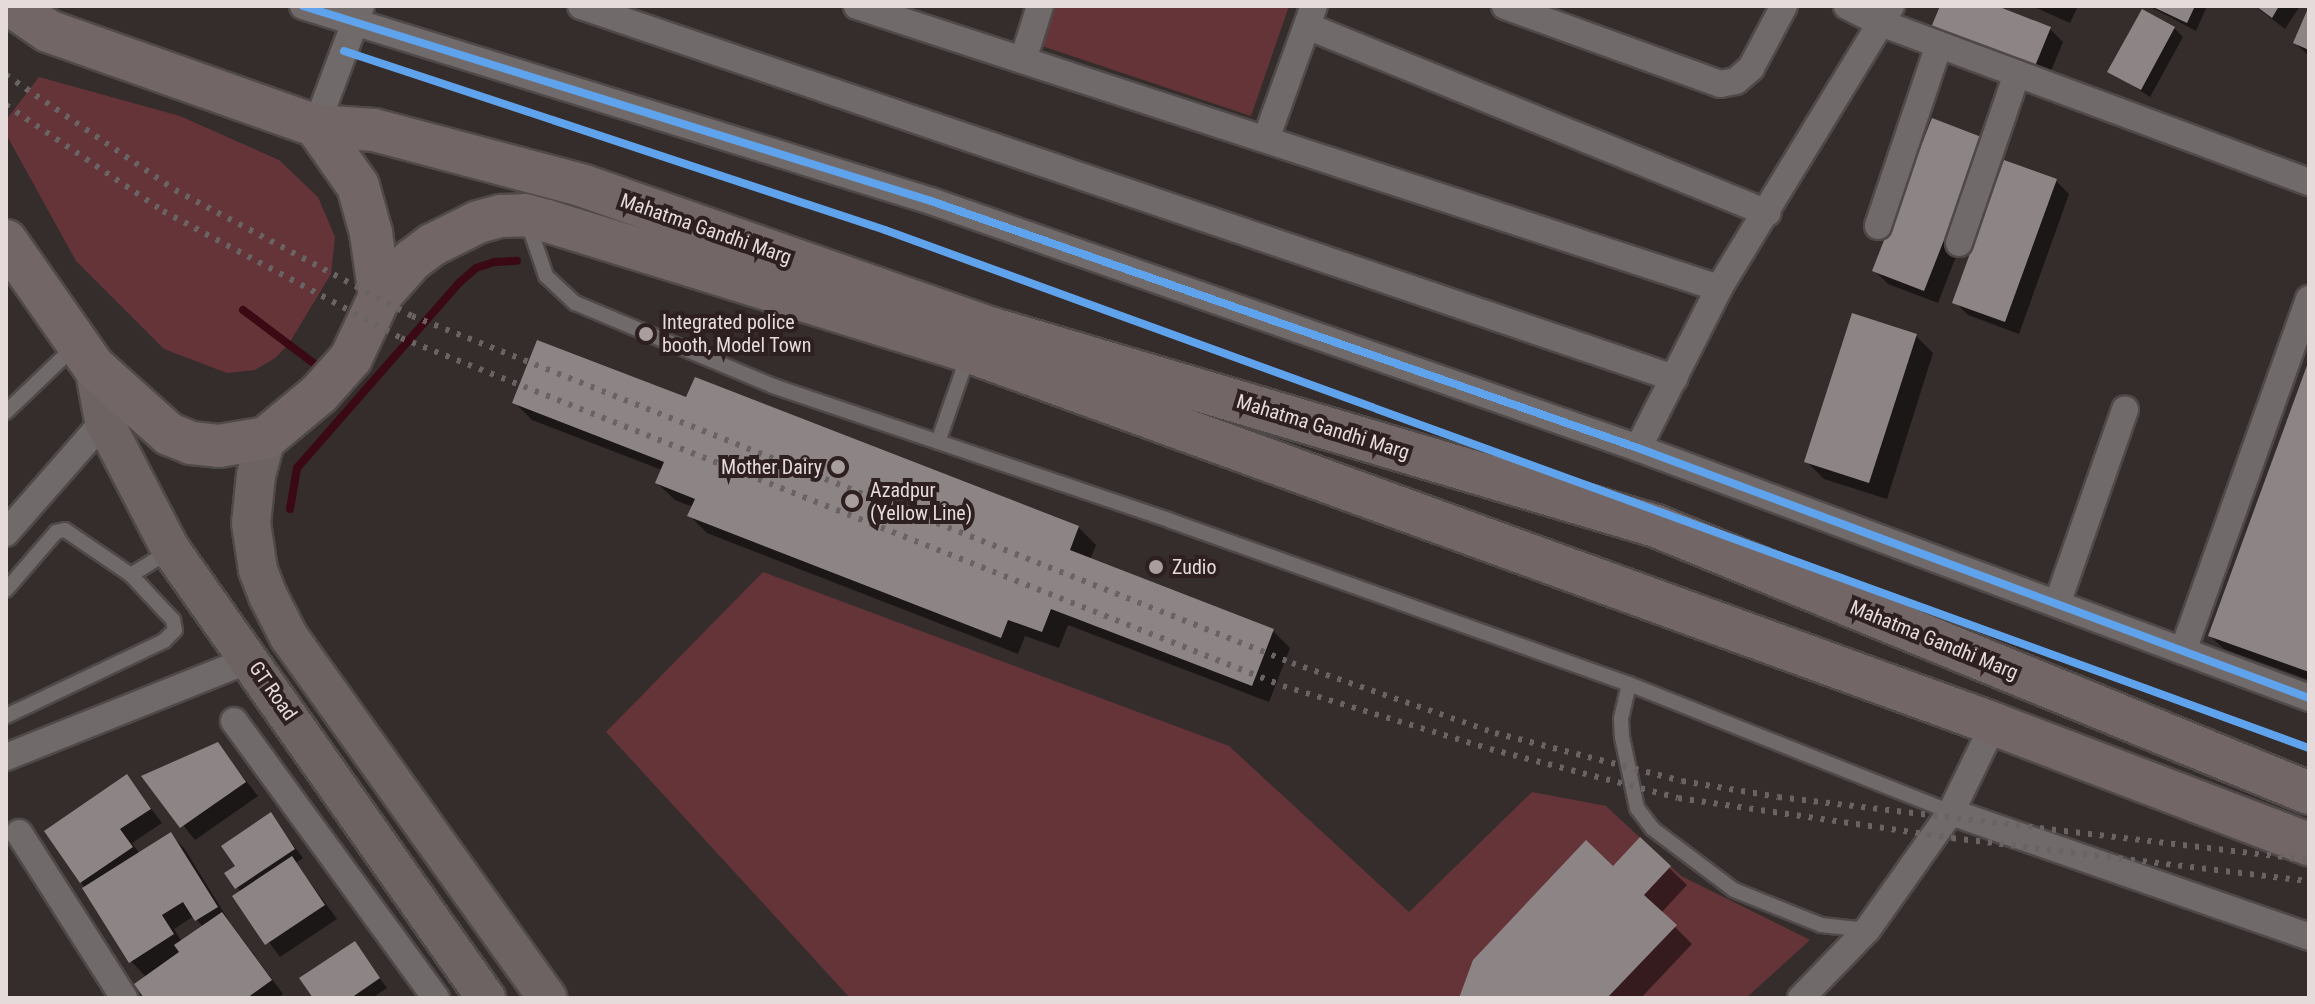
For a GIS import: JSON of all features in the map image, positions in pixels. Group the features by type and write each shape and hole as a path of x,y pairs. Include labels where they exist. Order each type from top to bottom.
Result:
{"main road":[{"name":"Mahatma Gandhi Marg","path":"12,6 48,31 316,126 374,130 584,186 993,329 1656,526 2309,793"},
{"path":"316,126 358,186 371,233 380,296"},
{"name":"Mahatma Gandhi Marg","path":"266,438 319,394 351,358 380,296 412,260 455,232 501,216 525,215 969,352 2307,838"},
{"path":"6,241 85,356 169,434 191,443 219,446 266,438 256,475 251,523 258,570 268,596 289,637 537,994"},
{"name":"GT Road","path":"85,356 104,421 171,550 251,659 486,998"}],"street":[{"path":"303,6 358,14 931,201 1638,448 2309,698"},
{"path":"581,6 1674,378"},
{"path":"857,6 1719,288"},
{"path":"1023,60 1040,6"},
{"path":"1505,6 1720,84 1736,81 1751,68 1784,6"},
{"path":"1847,6 1886,15 1939,45 2309,182"},
{"path":"316,126 358,14"},
{"path":"1638,448 1719,288 1886,15"},
{"path":"1266,139 1310,16 1767,213"},
{"path":"1878,226 1939,45"},
{"path":"1959,243 2017,74"},
{"path":"2183,651 2309,299"},
{"path":"2057,604 2125,410"},
{"path":"6,533 104,421"},
{"path":"6,757 251,659"},
{"path":"234,721 436,998"},
{"path":"1801,998 1867,930 1951,812 1994,724"},
{"path":"1951,812 2309,937"},
{"path":"19,833 124,998"}],"lane":[{"path":"525,215 546,276 575,303 773,386 1171,521 1629,684 1951,812"},
{"path":"938,442 969,352"},
{"path":"6,412 85,356"},
{"path":"6,590 56,532 65,530 131,575 173,620 172,637 6,716"},
{"path":"131,575 171,550"},
{"path":"1629,684 1621,719 1622,737 1637,808 1653,829 1734,890 1821,925 1867,930"}],"shaded area":[{"path":"1050,6 1289,6 1251,116 1039,45"},
{"path":"39,77 180,116 279,160 318,197 335,237 331,274 288,345 275,358 255,370 227,373 164,349 76,261 6,134 6,120"},
{"path":"763,572 1229,746 1409,912 1532,792 1606,806 1681,876 1810,940 1746,998 850,998 606,732"}],"building":[{"path":"1940,6 1997,6 2051,27 2033,71 1930,30"},
{"path":"2151,6 2195,6 2187,23"},
{"path":"2256,6 2279,6 2272,18"},
{"path":"2309,6 2309,50 2293,43"},
{"path":"2142,9 2175,27 2141,90 2107,72"},
{"path":"1932,118 1984,138 1924,291 1872,271"},
{"path":"2004,160 2057,179 2005,322 1952,303"},
{"path":"1852,313 1917,334 1869,483 1804,462"},
{"path":"537,340 686,397 695,377 1079,526 1070,550 1274,629 1252,686 1051,609 1042,632 1008,620 1001,638 687,516 695,499 655,483 664,462 512,403"},
{"path":"2309,360 2309,672 2208,636"},
{"path":"218,742 246,782 180,828 141,776"},
{"path":"127,774 151,809 120,829 133,847 80,883 44,831"},
{"path":"271,812 295,849 235,889 224,873 235,866 221,846"},
{"path":"171,832 218,907 195,921 183,902 162,915 174,934 129,963 82,888"},
{"path":"1640,837 1671,866 1644,895 1677,925 1607,998 1459,998 1473,960 1586,840 1613,866"},
{"path":"292,856 325,905 265,945 232,896"},
{"path":"222,912 272,980 247,998 144,998 134,984 179,952 174,945"},
{"path":"355,941 380,978 351,998 313,998 299,978"}],"waterway":[{"path":"290,509 297,468 460,282 476,268 495,262 517,261"},
{"path":"243,310 320,368"}],"railway":[{"path":"6,75 175,190 412,316 1292,663 1495,733 1682,781 1778,797 2309,860"},
{"path":"6,105 163,211 401,338 1283,686 1490,749 1678,798 1952,838 2309,881"}],"cycle path":[{"path":"303,6 931,201 1638,448 2309,698"},
{"path":"344,51 885,230 2309,748"}],"place":[{"name":"Integrated police booth, Model Town","path":"646,334"},
{"name":"Mother Dairy","path":"838,467"},
{"name":"Azadpur (Yellow Line)","path":"852,501"},
{"name":"Zudio","path":"1156,567"}]}
